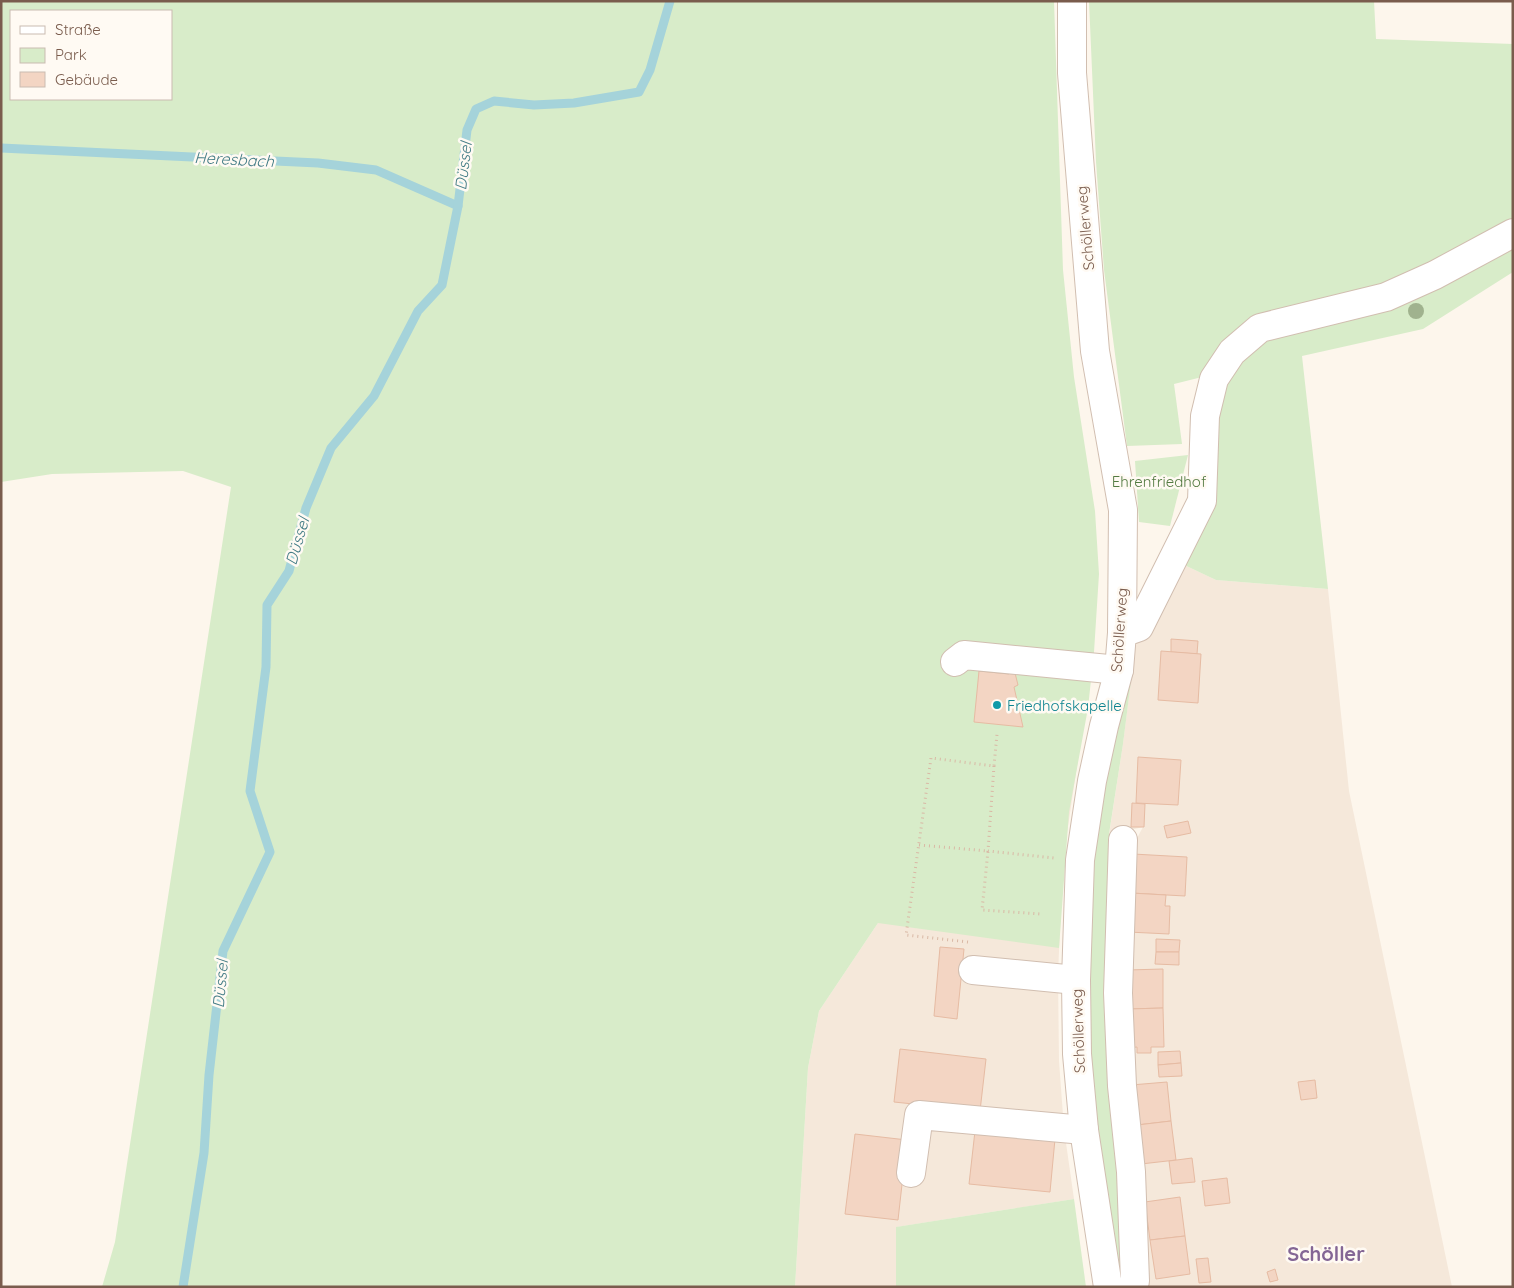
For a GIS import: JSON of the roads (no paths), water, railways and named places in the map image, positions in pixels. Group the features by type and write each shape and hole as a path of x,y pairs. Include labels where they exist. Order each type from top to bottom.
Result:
{"street":[{"name":"Schöllerweg","path":"1072,1 1072,73 1095,351 1123,510 1122,633 1119,670 1094,771 1080,860 1076,980 1077,1054 1084,1130 1108,1287"},
{"path":"1122,633 1139,627 1202,501 1205,416 1214,379 1232,352 1260,328 1386,297 1435,275 1513,233"},
{"path":"955,662 964,655 1119,670"},
{"path":"1123,840 1118,992 1122,1086 1131,1172 1135,1281 1132,1287"},
{"path":"973,970 1076,980"},
{"path":"911,1173 919,1114 1084,1130"}],"waterway":[{"name":"Düssel","path":"183,1287 204,1153 209,1075 223,951 270,852 250,791 266,667 267,605 289,571 306,508 331,448 374,396 418,311 442,285 458,206 467,130 476,109 494,101 534,105 574,103 639,92 650,70 670,1"},
{"name":"Heresbach","path":"1,148 318,163 376,170 458,206"}],"place":[{"name":"Friedhofskapelle","path":"997,705"}],"district":[{"name":"Schöller","path":"1326,1253"}],"park label":[{"name":"Ehrenfriedhof","path":"1159,481"}]}
